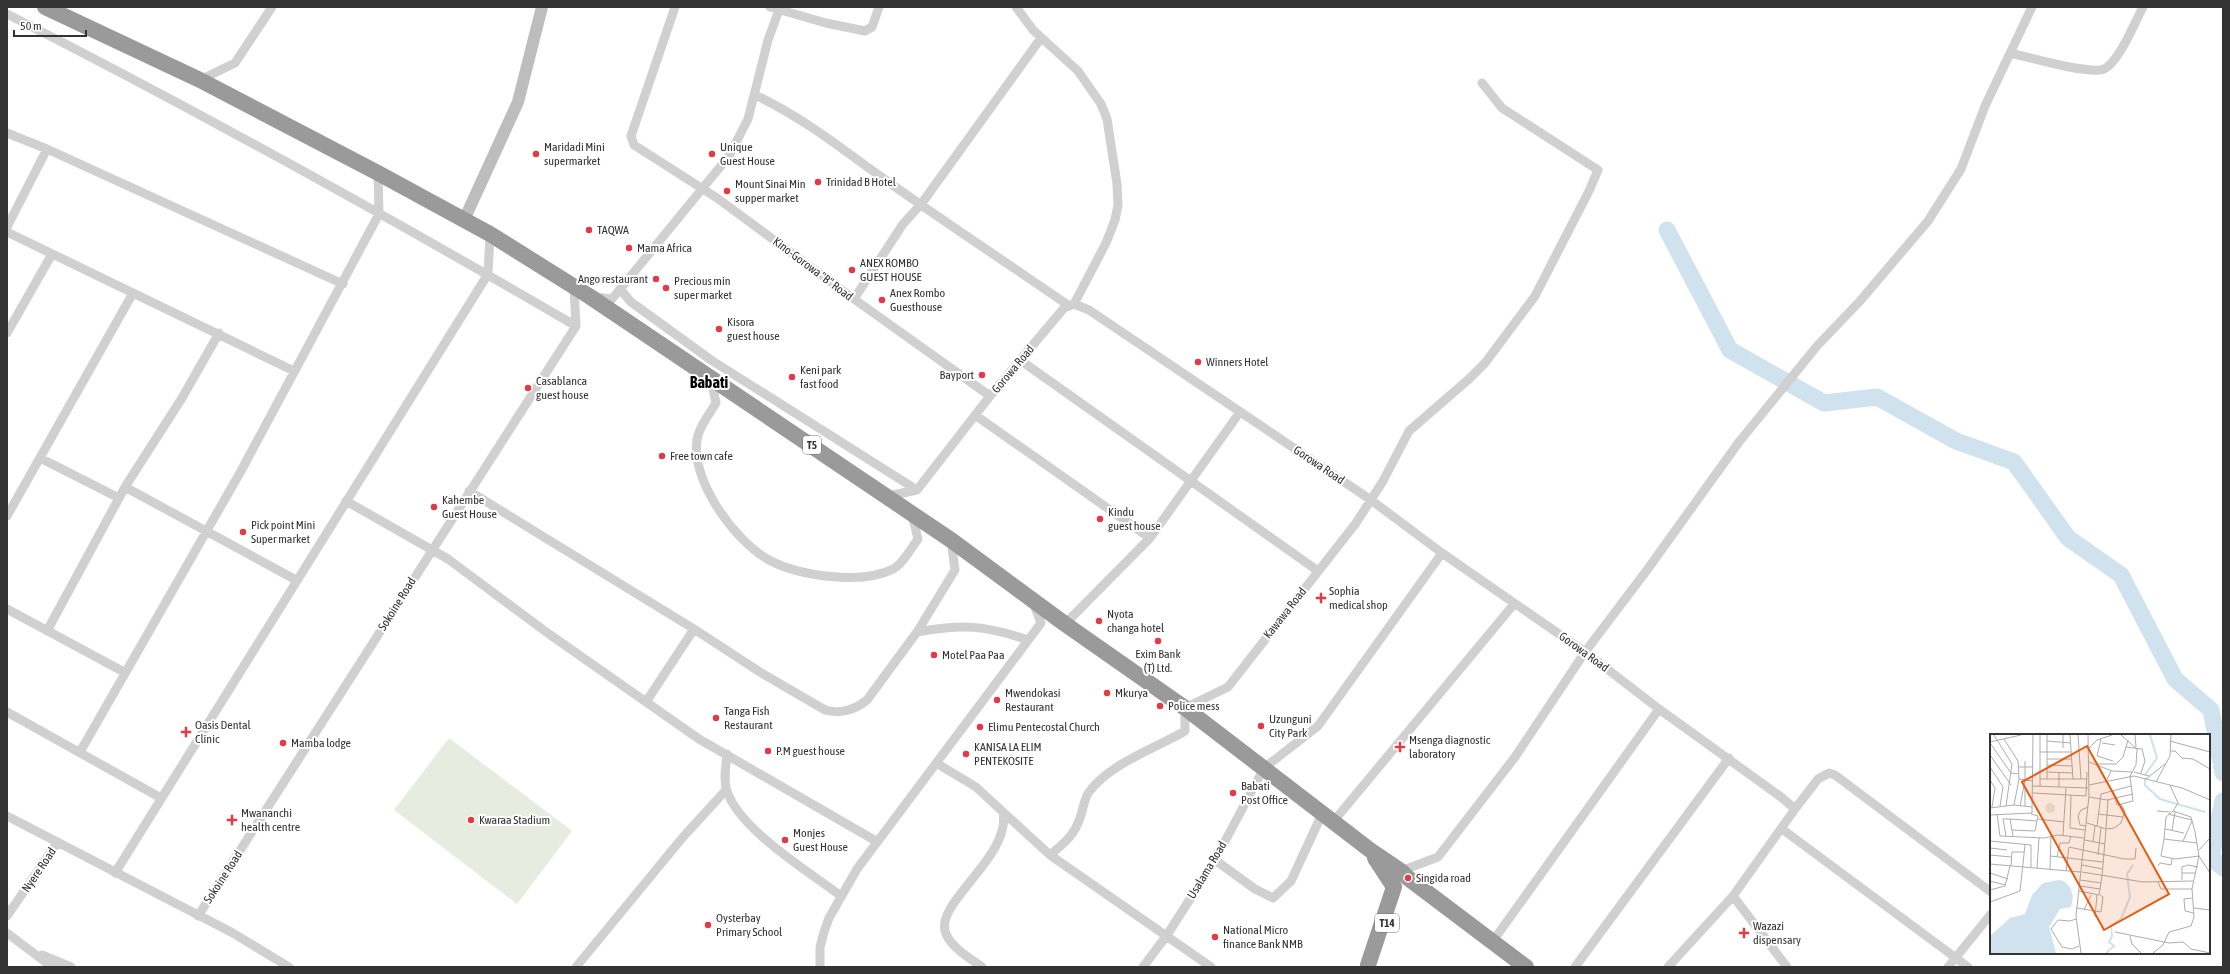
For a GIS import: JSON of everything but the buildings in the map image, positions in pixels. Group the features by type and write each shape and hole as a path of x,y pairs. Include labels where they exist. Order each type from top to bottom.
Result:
{"highway":[{"name":"T5","path":"45,7 200,80 378,173 490,234 589,296 912,512 1065,624 1186,708 1327,818 1404,874 1526,967"},
{"name":"T14","path":"1368,966 1394,887 1370,850"},
{"name":"T14","path":"1368,966 1404,874"}],"street":[{"name":"Kino-Gorowa \"B\" Road","path":"675,7 631,136 634,145 703,189 990,396"},
{"path":"770,7 780,8 865,31 872,27 879,7"},
{"path":"755,95 797,117 1071,305 1102,249 1115,220 1118,205 1117,184 1107,119 1101,104 1078,71 1042,38 1016,7"},
{"path":"1404,874 1438,857 1515,757 1585,652 1647,570 1743,437 1816,346 1860,301 1928,221 1961,169 1985,106 2032,7"},
{"path":"2010,53 2089,71 2104,69 2114,60 2143,7"},
{"path":"464,220 518,102 539,8"},
{"path":"589,296 612,300 729,156 748,119 768,40 780,8"},
{"path":"200,80 235,63 269,9"},
{"path":"7,14 146,85 488,274 576,326"},
{"path":"854,299 903,224 922,203 1042,38"},
{"name":"Kawawa Road","path":"1186,708 1228,687 1371,500 1410,431 1485,363 1535,296 1597,174 1598,170 1593,166 1502,108 1482,83"},
{"path":"7,133 47,149 343,284"},
{"path":"7,227 47,149"},
{"path":"80,752 124,672 207,531 343,284 379,214 378,173"},
{"path":"7,232 132,293 219,333 294,371"},
{"path":"115,873 296,580 488,274 490,234"},
{"path":"7,333 52,254"},
{"path":"574,287 576,326"},
{"path":"620,289 631,302 711,360 917,490"},
{"path":"7,516 132,293"},
{"name":"Gorowa Road","path":"917,490 990,396 1020,360 1071,305 1089,310 1371,500 1442,553 1585,652 1659,709 1729,758 1795,809"},
{"name":"Sokoine Road","path":"198,916 288,778 432,548 576,326"},
{"path":"47,631 119,498 182,398 219,333"},
{"path":"687,362 711,360"},
{"path":"1020,360 1318,571"},
{"path":"711,378 716,403 698,434 697,451 700,469 707,489 737,533 753,549 770,560 802,572 840,577 881,573 894,568 918,539 912,512"},
{"path":"1065,624 1150,538 1240,412"},
{"path":"975,415 1150,538"},
{"path":"40,458 119,498"},
{"path":"126,487 296,580"},
{"path":"888,496 917,490"},
{"path":"469,491 694,629 763,674 825,710 837,712 859,706 867,700 917,632 954,570 951,540"},
{"path":"346,501 432,548 699,739 876,841"},
{"path":"1264,768 1318,726 1442,553"},
{"path":"820,967 820,947 824,932 841,896 876,841 1041,623 1032,600"},
{"path":"1214,860 1265,896 1273,898 1276,897 1291,881 1327,818 1514,604"},
{"path":"7,609 124,672"},
{"path":"917,632 944,628 975,627 1002,631 1028,640"},
{"path":"646,702 694,629"},
{"path":"1050,856 1072,835 1087,795 1093,786 1137,756 1185,731 1186,708"},
{"path":"1493,941 1659,709"},
{"path":"7,712 161,798"},
{"path":"727,754 726,790 737,811 745,820 841,896"},
{"path":"1574,967 1729,758"},
{"path":"936,763 976,787 1050,856 1167,935 1210,967"},
{"name":"Usalama Road","path":"1142,967 1167,935 1214,860 1264,768"},
{"path":"1668,967 1733,896 1818,779 1829,773 1835,775 1990,891"},
{"path":"576,967 683,837 726,790"},
{"path":"982,967 951,941 946,935 944,924 948,913 989,858 1001,838 1004,825 1002,812"},
{"path":"7,816 231,932 288,967"},
{"path":"1782,829 1968,967"},
{"name":"Nyere Road","path":"7,916 57,843"},
{"path":"1733,896 1787,967"},
{"path":"1948,967 1990,915"},
{"path":"7,933 52,967"},
{"path":"33,952 71,967"}],"shaded area":[{"path":"449,738 572,831 517,904 394,810"}],"waterway":[{"path":"1667,230 1730,350 1824,403 1877,397 1956,441 2014,462 2068,538 2121,575 2175,679 2211,710 2223,773"},
{"path":"2223,801 2211,857 2223,868"}],"place":[{"name":"Maridadi Mini supermarket","path":"536,154"},
{"name":"Unique Guest House","path":"712,154"},
{"name":"Trinidad B Hotel","path":"818,182"},
{"name":"Mount Sinai Min supper market","path":"727,191"},
{"name":"TAQWA","path":"589,230"},
{"name":"Mama Africa","path":"629,248"},
{"name":"ANEX ROMBO GUEST HOUSE","path":"852,270"},
{"name":"Ango restaurant","path":"656,279"},
{"name":"Precious min super market","path":"666,288"},
{"name":"Anex Rombo Guesthouse","path":"882,300"},
{"name":"Kisora guest house","path":"719,329"},
{"name":"Winners Hotel","path":"1198,362"},
{"name":"Bayport","path":"982,375"},
{"name":"Keni park fast food","path":"792,377"},
{"name":"Casablanca guest house","path":"528,388"},
{"name":"Free town cafe","path":"662,456"},
{"name":"Kahembe Guest House","path":"434,507"},
{"name":"Kindu guest house","path":"1100,519"},
{"name":"Pick point Mini Super market","path":"243,532"},
{"name":"Sophia medical shop","path":"1321,598"},
{"name":"Nyota changa hotel","path":"1099,621"},
{"name":"Exim Bank (T) Ltd.","path":"1158,641"},
{"name":"Motel Paa Paa","path":"934,655"},
{"name":"Mkurya","path":"1107,693"},
{"name":"Mwendokasi Restaurant","path":"997,700"},
{"name":"Police mess","path":"1160,706"},
{"name":"Tanga Fish Restaurant","path":"716,718"},
{"name":"Uzunguni City Park","path":"1261,726"},
{"name":"Elimu Pentecostal Church","path":"980,727"},
{"name":"Oasis Dental Clinic","path":"186,732"},
{"name":"Mamba lodge","path":"283,743"},
{"name":"Msenga diagnostic laboratory","path":"1400,747"},
{"name":"P.M guest house","path":"768,751"},
{"name":"KANISA LA ELIM PENTEKOSITE","path":"966,754"},
{"name":"Babati Post Office","path":"1233,793"},
{"name":"Mwananchi health centre","path":"232,820"},
{"name":"Kwaraa Stadium","path":"471,820"},
{"name":"Monjes Guest House","path":"785,840"},
{"name":"Singida road","path":"1408,878"},
{"name":"Oysterbay Primary School","path":"708,925"},
{"name":"Wazazi dispensary","path":"1744,933"},
{"name":"National Micro finance Bank NMB","path":"1215,937"}],"district":[{"name":"Babati","path":"709,382"}]}
